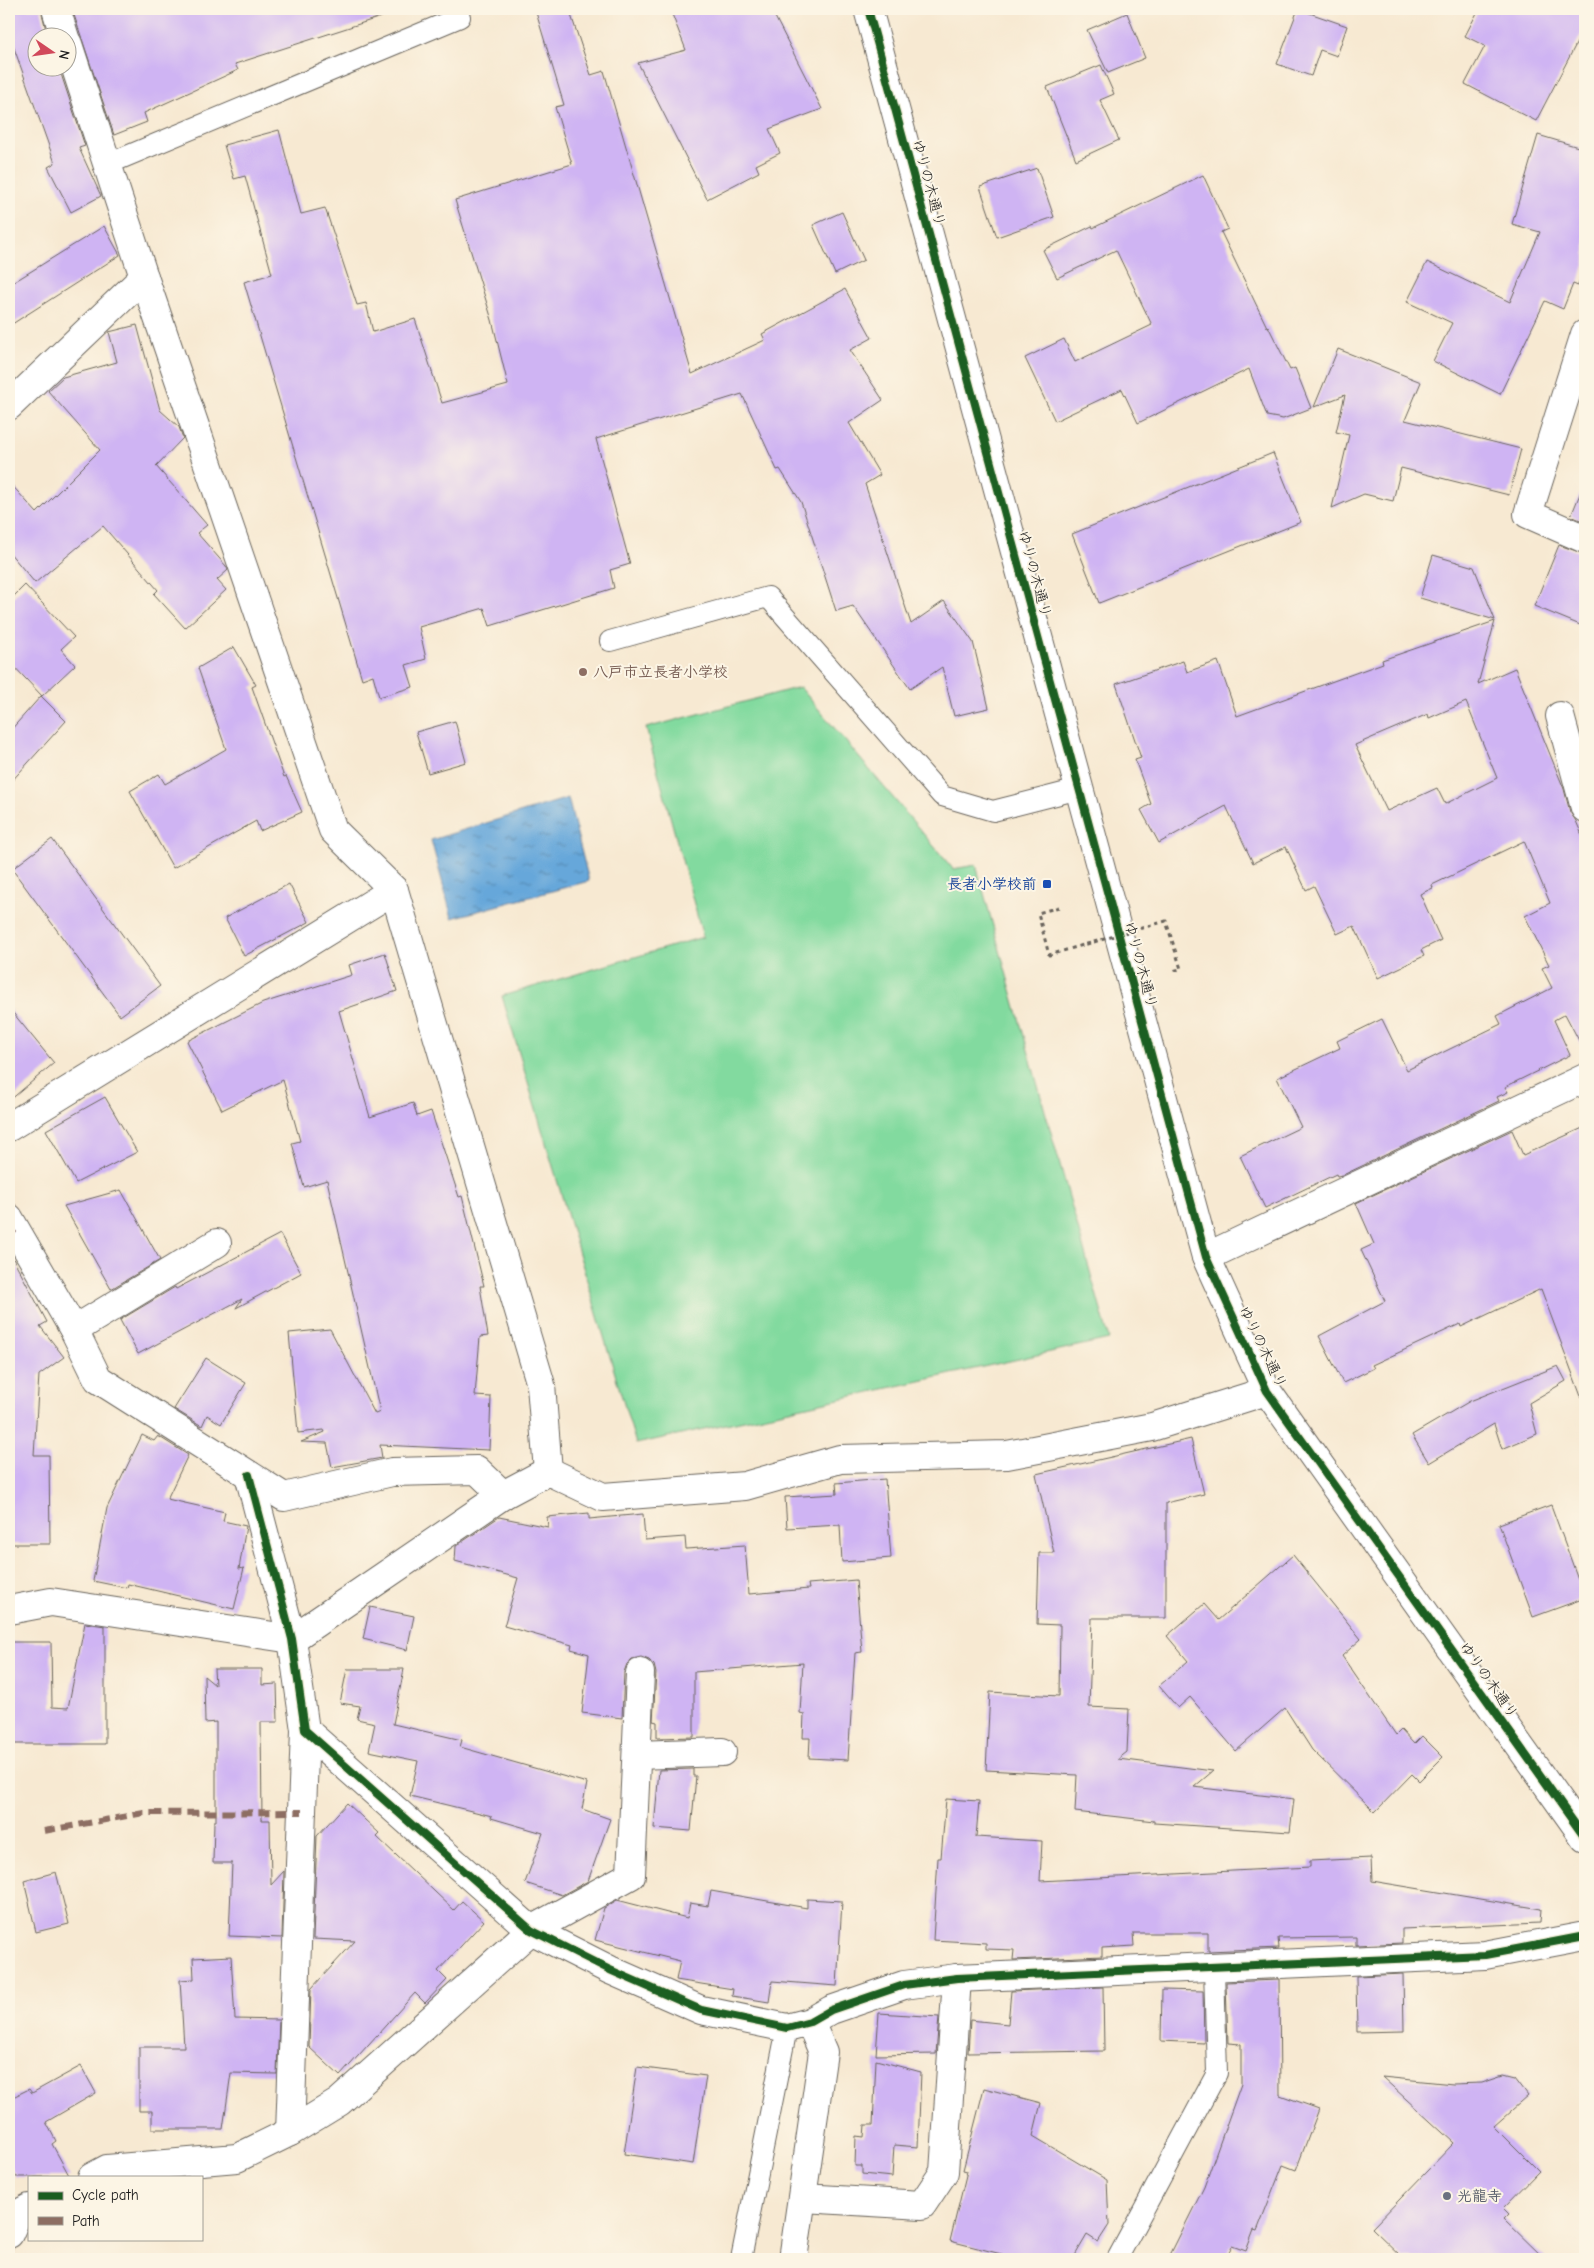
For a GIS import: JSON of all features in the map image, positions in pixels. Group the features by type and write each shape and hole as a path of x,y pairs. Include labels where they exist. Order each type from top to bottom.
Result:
{"street":[{"path":"56,9 62,28"},
{"name":"ゆりの木通り","path":"868,9 1206,1257 1267,1391 1585,1838"},
{"path":"78,74 144,277 333,830 394,890 541,1385 548,1471"},
{"path":"9,406 144,277"},
{"path":"1585,334 1580,369 1528,514 1585,539"},
{"path":"1560,716 1585,808"},
{"path":"9,1127 394,890"},
{"path":"1206,1257 1585,1078"},
{"path":"9,1218 74,1330 98,1379 284,1497 392,1472 477,1470 503,1495"},
{"path":"74,1330 216,1244"},
{"path":"548,1471 603,1497 745,1486 840,1459 1007,1455 1152,1427 1267,1391"},
{"path":"9,1610 50,1602 292,1639 503,1495 548,1471"},
{"path":"250,1475 292,1639 305,1730 290,2132"},
{"path":"94,2176 107,2169 237,2158 290,2132 339,2102 531,1930 631,1875 640,1672"},
{"path":"305,1730 531,1930 610,1970 701,2010 798,2025 831,2010 904,1985 957,1978 1485,1955 1585,1936"},
{"path":"637,1755 722,1752"},
{"path":"803,2198 922,2205 944,2172 957,1978"},
{"path":"793,2259 824,2052 798,2025"},
{"path":"9,2234 18,2214 28,2209"}],"lane":[{"path":"108,164 460,17"},
{"path":"610,641 768,597 942,796 993,811 1079,788"},
{"path":"1117,2259 1216,2073 1214,1968"},
{"path":"741,2259 798,2025"}],"path":[{"path":"1059,907 1038,913 1049,955 1166,921 1180,970 1172,972"}],"green space":[{"path":"800,687 953,869 976,865 1109,1339 636,1444 502,996 703,937 646,728"}],"water":[{"path":"568,798 589,881 452,918 431,840"}],"building":[{"path":"9,9 41,9 46,28 28,28 28,78 62,78 85,146 79,148 101,196 71,212 48,167 55,163 9,34"},
{"path":"72,9 386,9 387,15 235,64 238,70 144,113 147,122 114,135"},
{"path":"535,9 569,9 591,75 604,71 692,374 765,340 762,334 845,289 872,338 850,350 883,400 849,423 880,475 865,484 911,624 944,601 973,642 989,708 954,716 942,667 910,689 853,606 836,611 801,502 780,469 777,470 742,394 596,439 630,564 610,570 614,588 490,626 484,608 419,627 426,659 406,665 413,687 379,697 373,675 362,679 244,282 272,274 245,176 234,179 224,145 279,130 301,214 325,208 357,305 366,303 373,332 415,319 442,403 508,385 492,320 455,200 572,164 555,107 564,105"},
{"path":"670,9 771,9 822,109 769,129 780,153 756,165 759,172 707,199 638,63 686,50"},
{"path":"1298,9 1347,26 1337,56 1320,50 1311,76 1277,64"},
{"path":"1479,9 1585,9 1585,27 1536,121 1465,84 1485,46 1465,36"},
{"path":"1127,13 1145,58 1108,73 1087,30"},
{"path":"1101,65 1114,94 1100,100 1119,140 1076,160 1047,87"},
{"path":"1538,135 1585,149 1585,261 1578,286 1573,284 1563,309 1545,301 1500,394 1433,361 1452,323 1407,302 1427,262 1510,302 1540,232 1512,224"},
{"path":"1037,168 1054,217 997,237 980,187"},
{"path":"1203,175 1228,229 1221,232 1290,370 1295,368 1311,408 1283,419 1267,416 1249,369 1138,423 1122,389 1055,421 1025,358 1064,339 1075,362 1152,325 1116,250 1057,278 1043,250"},
{"path":"842,212 864,260 835,274 813,225"},
{"path":"104,226 120,255 9,326 9,285"},
{"path":"137,325 160,410 179,427 183,438 156,466 207,525 197,533 228,570 217,580 226,590 185,628 154,594 158,590 103,526 35,583 9,552 9,482 37,513 100,450 48,391 63,377 117,362 109,332"},
{"path":"1338,349 1421,382 1405,420 1521,449 1509,495 1401,468 1393,501 1364,494 1332,508 1349,435 1336,432 1345,395 1314,407"},
{"path":"1273,453 1301,522 1099,603 1072,534"},
{"path":"1585,484 1585,522 1571,516"},
{"path":"1559,545 1585,554 1585,627 1534,606"},
{"path":"1433,555 1474,567 1495,620 1420,598"},
{"path":"25,585 74,637 61,649 75,665 42,696 9,661 9,601"},
{"path":"1495,621 1478,684 1515,668 1564,789 1570,812 1585,842 1585,1052 1565,1014 1554,1020 1570,1055 1505,1087 1508,1092 1497,1097 1499,1101 1343,1175 1337,1176 1336,1174 1265,1208 1240,1156 1301,1127 1277,1078 1340,1048 1337,1041 1382,1019 1407,1070 1501,1024 1497,1016 1552,988 1542,968 1549,965 1525,916 1550,903 1524,841 1432,885 1433,888 1420,894 1441,940 1421,950 1424,956 1378,978 1354,926 1337,934 1314,886 1306,890 1286,847 1253,863 1226,806 1159,843 1141,810 1151,804 1135,760 1141,758 1116,684 1183,661 1187,672 1218,661 1237,716 1383,663 1382,660","holes":["1466,702 1497,778 1445,804 1437,788 1387,811 1355,745 1428,714 1429,718"]},
{"path":"234,647 256,685 252,687 284,777 286,776 302,812 260,831 256,821 173,868 130,791 159,774 165,784 226,749 198,668"},
{"path":"41,696 66,721 9,784 9,732"},
{"path":"455,721 466,762 428,773 416,732"},
{"path":"52,839 160,986 120,1016 12,869"},
{"path":"289,884 309,922 244,956 225,918"},
{"path":"385,953 397,991 339,1011 370,1117 413,1103 417,1116 431,1111 459,1197 462,1196 484,1286 480,1286 488,1336 480,1337 475,1396 491,1397 489,1450 380,1445 382,1458 332,1467 327,1443 301,1442 325,1432 324,1430 298,1433 289,1333 330,1329 375,1414 380,1412 327,1180 304,1187 292,1143 300,1141 283,1080 222,1110 187,1041 263,1003 352,975 349,965"},
{"path":"9,1008 54,1063 9,1101"},
{"path":"105,1097 137,1152 76,1183 46,1130"},
{"path":"1585,1127 1585,1399 1582,1399 1541,1289 1461,1327 1460,1324 1372,1365 1374,1368 1343,1383 1319,1336 1385,1301 1361,1250 1374,1244 1356,1203 1512,1130 1523,1155"},
{"path":"121,1190 160,1260 111,1289 64,1206"},
{"path":"280,1234 301,1273 236,1308 242,1299 138,1354 120,1320 175,1287 176,1289"},
{"path":"9,1251 47,1322 40,1326 64,1357 39,1375 34,1455 49,1455 50,1544 9,1544"},
{"path":"206,1358 246,1383 221,1424 207,1415 202,1426 174,1409"},
{"path":"1558,1366 1566,1381 1529,1403 1537,1434 1502,1449 1494,1424 1429,1463 1412,1435 1470,1401"},
{"path":"142,1435 154,1441 158,1436 188,1455 167,1499 225,1512 223,1521 246,1526 239,1569 244,1568 234,1609 128,1584 127,1588 93,1581 107,1508"},
{"path":"1191,1439 1204,1494 1166,1503 1166,1618 1092,1618 1089,1707 1129,1709 1127,1752 1118,1759 1213,1771 1194,1787 1294,1799 1290,1832 1154,1823 1154,1821 1075,1812 1077,1775 986,1770 990,1692 1059,1696 1060,1625 1037,1624 1039,1553 1054,1553 1036,1474"},
{"path":"885,1479 891,1558 842,1562 840,1525 787,1528 785,1497 837,1494 836,1483"},
{"path":"1551,1505 1585,1598 1533,1617 1499,1524"},
{"path":"589,1513 589,1519 643,1514 645,1540 685,1537 686,1549 745,1545 749,1594 809,1589 808,1584 856,1580 862,1652 855,1653 848,1760 809,1758 810,1738 803,1738 804,1714 800,1713 803,1663 694,1672 694,1737 657,1738 657,1722 653,1721 656,1673 654,1665 649,1660 641,1657 632,1659 627,1664 624,1672 622,1718 582,1713 589,1654 571,1649 572,1645 504,1626 518,1578 455,1561 456,1546 499,1517 548,1527 547,1517"},
{"path":"1293,1555 1361,1639 1342,1656 1396,1735 1401,1730 1414,1744 1422,1736 1443,1757 1419,1781 1412,1774 1375,1812 1312,1750 1285,1708 1236,1751 1190,1697 1178,1708 1159,1686 1188,1661 1167,1636 1204,1604 1218,1620"},
{"path":"370,1607 414,1616 407,1650 363,1639"},
{"path":"85,1623 105,1626 105,1744 9,1744 9,1642 51,1642 52,1707 68,1708"},
{"path":"214,1669 262,1669 262,1685 277,1684 278,1722 261,1722 262,1820 270,1820 271,1885 284,1871 282,1938 229,1936 232,1863 213,1863 214,1821 216,1821 216,1722 205,1723 204,1676 215,1685"},
{"path":"347,1669 404,1669 393,1724 462,1740 460,1747 587,1783 582,1809 610,1819 588,1881 562,1895 525,1883 543,1833 491,1818 492,1816 410,1796 418,1761 369,1751 375,1723 357,1719 360,1706 340,1703"},
{"path":"693,1769 693,1776 696,1776 691,1831 654,1828 659,1770"},
{"path":"946,1799 979,1801 976,1837 1042,1841 1040,1881 1310,1867 1310,1861 1371,1858 1372,1881 1541,1909 1540,1923 1402,1929 1402,1943 1356,1945 1356,1937 1278,1938 1279,1948 1208,1951 1208,1933 1133,1933 1134,1946 1102,1948 1102,1956 1013,1960 1014,1950 986,1949 986,1943 933,1940 938,1858 941,1858"},
{"path":"347,1803 380,1834 377,1837 454,1910 462,1901 484,1921 438,1971 447,1980 425,2003 415,1993 340,2076 309,2047 311,1989 355,1941 313,1939 317,1836"},
{"path":"56,1872 69,1924 36,1932 24,1881"},
{"path":"711,1891 807,1908 807,1899 842,1901 837,1986 772,1981 769,2002 732,1996 733,1989 676,1980 680,1961 595,1940 604,1908 617,1900 687,1918 690,1903 708,1906"},
{"path":"231,1956 235,2019 279,2020 277,2074 231,2073 223,2129 152,2129 152,2111 139,2111 139,2047 184,2047 180,1980 194,1979 193,1958"},
{"path":"1403,1974 1404,2031 1357,2032 1356,1976"},
{"path":"1279,1980 1280,2095 1319,2109 1296,2170 1283,2165 1257,2231 1254,2230 1246,2251 1232,2246 1225,2259 1168,2259 1204,2187 1241,2084 1241,2044 1228,2043 1226,1982"},
{"path":"1103,1987 1104,2051 968,2053 970,2020 1008,2024 1011,1991"},
{"path":"1162,1990 1203,1991 1204,2043 1161,2041"},
{"path":"879,2013 939,2017 936,2054 876,2055"},
{"path":"876,2060 921,2072 918,2147 894,2145 892,2177 862,2174 862,2166 855,2166 856,2136 864,2137 865,2125 873,2125"},
{"path":"81,2066 96,2093 46,2122 56,2141 52,2144 69,2176 16,2177 9,2163 9,2099 29,2089 32,2093"},
{"path":"637,2067 706,2076 693,2164 624,2154"},
{"path":"1503,2076 1515,2079 1528,2096 1494,2126 1539,2171 1503,2208 1509,2214 1504,2219 1545,2259 1404,2259 1372,2228 1454,2143 1382,2077 1453,2084 1482,2083"},
{"path":"984,2088 1041,2103 1033,2136 1107,2180 1109,2225 1098,2242 1087,2235 1073,2259 1021,2259 950,2241 967,2171 963,2170"}],"marked path":[{"path":"9,1236 15,1230"},
{"path":"44,1831 144,1813 302,1812"}],"cycle path":[{"path":"868,9 1206,1257 1267,1391 1585,1838"},
{"path":"249,1475 292,1639 305,1730 531,1930 610,1970 701,2010 787,2028 810,2022 831,2010 904,1985 957,1978 1485,1955 1585,1936"}],"place":[{"name":"八戸市立長者小学校","path":"583,672"},
{"name":"長者小学校前","path":"1047,884"},
{"name":"光龍寺","path":"1447,2196"}]}
